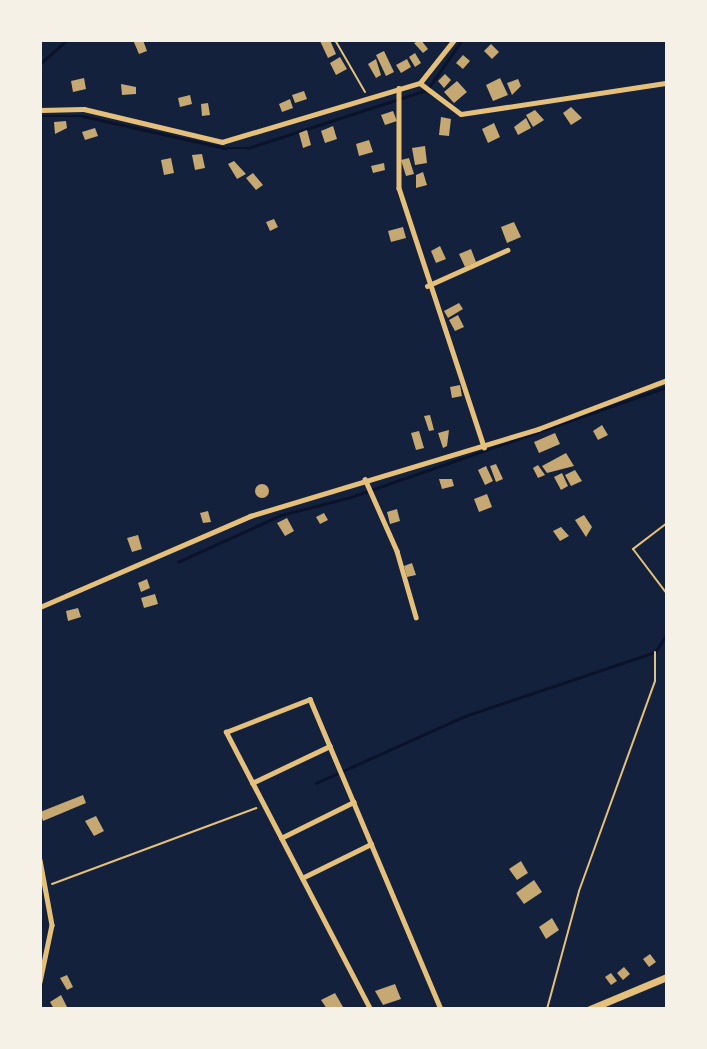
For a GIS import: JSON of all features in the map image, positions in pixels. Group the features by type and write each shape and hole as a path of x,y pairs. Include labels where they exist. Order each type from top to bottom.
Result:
{"main road":[{"path":"590,1009 667,976"}],"street":[{"path":"40,110 84,108 222,142 368,96 420,83 454,40"},
{"path":"420,83 461,114 667,83"},
{"path":"399,88 398,183 427,286 484,447"},
{"path":"427,286 507,250"},
{"path":"40,607 250,516 365,479 484,447 667,380"},
{"path":"365,479 397,551 416,617"},
{"path":"370,1009 226,732 310,699 441,1009"},
{"path":"252,783 330,746"},
{"path":"281,838 354,802"},
{"path":"302,878 371,844"},
{"path":"40,860 49,884 52,925 40,982"}],"path":[{"path":"335,40 368,96"},
{"path":"667,523 633,549 667,594"},
{"path":"547,1009 579,891 655,681 655,652"},
{"path":"49,884 264,805"}],"building":[{"path":"133,40 143,40 147,51 139,54"},
{"path":"330,40 336,54 328,58 320,41"},
{"path":"421,40 428,49 423,53 414,43"},
{"path":"491,44 499,52 492,59 484,51"},
{"path":"384,51 394,72 386,76 376,55"},
{"path":"415,53 421,63 415,67 409,57"},
{"path":"463,55 470,61 463,69 456,63"},
{"path":"340,57 347,69 336,75 330,63"},
{"path":"376,59 381,75 376,78 368,64"},
{"path":"407,59 411,67 401,73 396,65"},
{"path":"445,74 451,80 444,88 438,81"},
{"path":"84,78 86,89 73,92 71,81"},
{"path":"500,78 508,95 493,101 486,85"},
{"path":"518,79 521,86 512,95 507,83"},
{"path":"457,81 467,92 454,103 444,92"},
{"path":"121,84 136,87 136,94 122,95"},
{"path":"304,91 307,99 295,103 292,95"},
{"path":"190,95 192,104 180,107 178,98"},
{"path":"290,99 293,108 282,112 279,104"},
{"path":"208,103 210,115 202,116 201,104"},
{"path":"571,107 582,118 571,125 563,113"},
{"path":"535,110 544,120 533,127 526,115"},
{"path":"393,111 397,121 385,125 381,115"},
{"path":"441,117 451,119 449,136 439,135"},
{"path":"526,118 531,128 518,135 514,127"},
{"path":"66,121 67,128 55,134 54,122"},
{"path":"494,123 500,137 488,143 482,129"},
{"path":"333,126 337,139 325,143 321,131"},
{"path":"95,128 98,136 85,140 82,132"},
{"path":"307,130 311,145 303,148 299,133"},
{"path":"369,140 373,152 359,156 356,144"},
{"path":"425,146 427,163 415,165 412,148"},
{"path":"202,154 205,168 195,170 192,155"},
{"path":"171,158 174,173 164,175 161,160"},
{"path":"409,158 414,174 406,176 401,160"},
{"path":"234,161 246,174 237,179 228,164"},
{"path":"384,163 385,170 373,173 371,166"},
{"path":"423,172 427,185 416,188 416,175"},
{"path":"253,173 263,185 256,190 246,178"},
{"path":"274,219 278,227 270,231 266,222"},
{"path":"514,222 521,237 507,243 501,227"},
{"path":"403,227 406,238 391,242 388,231"},
{"path":"440,246 446,259 436,263 431,251"},
{"path":"471,249 476,262 465,267 459,254"},
{"path":"459,303 463,309 448,318 444,311"},
{"path":"458,315 464,327 455,331 449,320"},
{"path":"460,385 462,396 452,398 450,387"},
{"path":"430,415 434,430 429,431 424,416"},
{"path":"602,425 608,435 598,440 593,431"},
{"path":"449,430 447,446 443,448 438,433"},
{"path":"419,431 424,448 416,450 411,433"},
{"path":"555,433 560,444 539,453 534,442"},
{"path":"566,453 574,466 547,473 542,466"},
{"path":"496,464 503,479 496,482 490,466"},
{"path":"538,465 545,475 538,478 533,468"},
{"path":"486,466 493,481 485,485 478,470"},
{"path":"575,470 582,481 571,486 565,475"},
{"path":"562,473 568,486 561,490 554,477"},
{"path":"439,479 452,479 454,486 442,489"},
{"path":"262,484 267,486 267,496 262,498 257,496 255,491 257,486"},
{"path":"487,494 492,507 479,512 474,499"},
{"path":"397,509 400,521 390,524 387,512"},
{"path":"208,511 211,522 203,523 200,513"},
{"path":"324,513 328,520 320,524 316,517"},
{"path":"584,515 592,527 586,537 575,520"},
{"path":"287,518 294,531 285,536 277,523"},
{"path":"561,527 569,536 560,541 553,531"},
{"path":"138,535 142,549 132,552 127,538"},
{"path":"412,563 416,575 407,577 404,566"},
{"path":"147,579 150,588 141,592 138,583"},
{"path":"155,594 158,604 144,608 141,598"},
{"path":"78,608 81,617 68,621 66,611"},
{"path":"83,795 86,803 43,821 40,812"},
{"path":"96,816 104,831 94,836 85,821"},
{"path":"521,861 528,873 517,880 509,869"},
{"path":"534,880 542,892 524,904 516,893"},
{"path":"552,918 559,930 546,939 539,927"},
{"path":"650,954 656,962 649,967 643,959"},
{"path":"624,967 630,974 623,980 617,973"},
{"path":"611,973 617,981 611,985 605,977"},
{"path":"67,975 73,987 67,990 60,978"},
{"path":"395,984 401,999 383,1005 375,991"},
{"path":"335,993 343,1007 327,1009 321,1000"},
{"path":"61,995 68,1009 54,1009 50,1002"}],"waterway":[{"path":"40,64 67,40"},
{"path":"40,116 83,116 225,148 248,148 427,90 462,40"},
{"path":"178,562 281,515 351,497 667,387"},
{"path":"316,783 465,716 655,652 667,634"}]}
